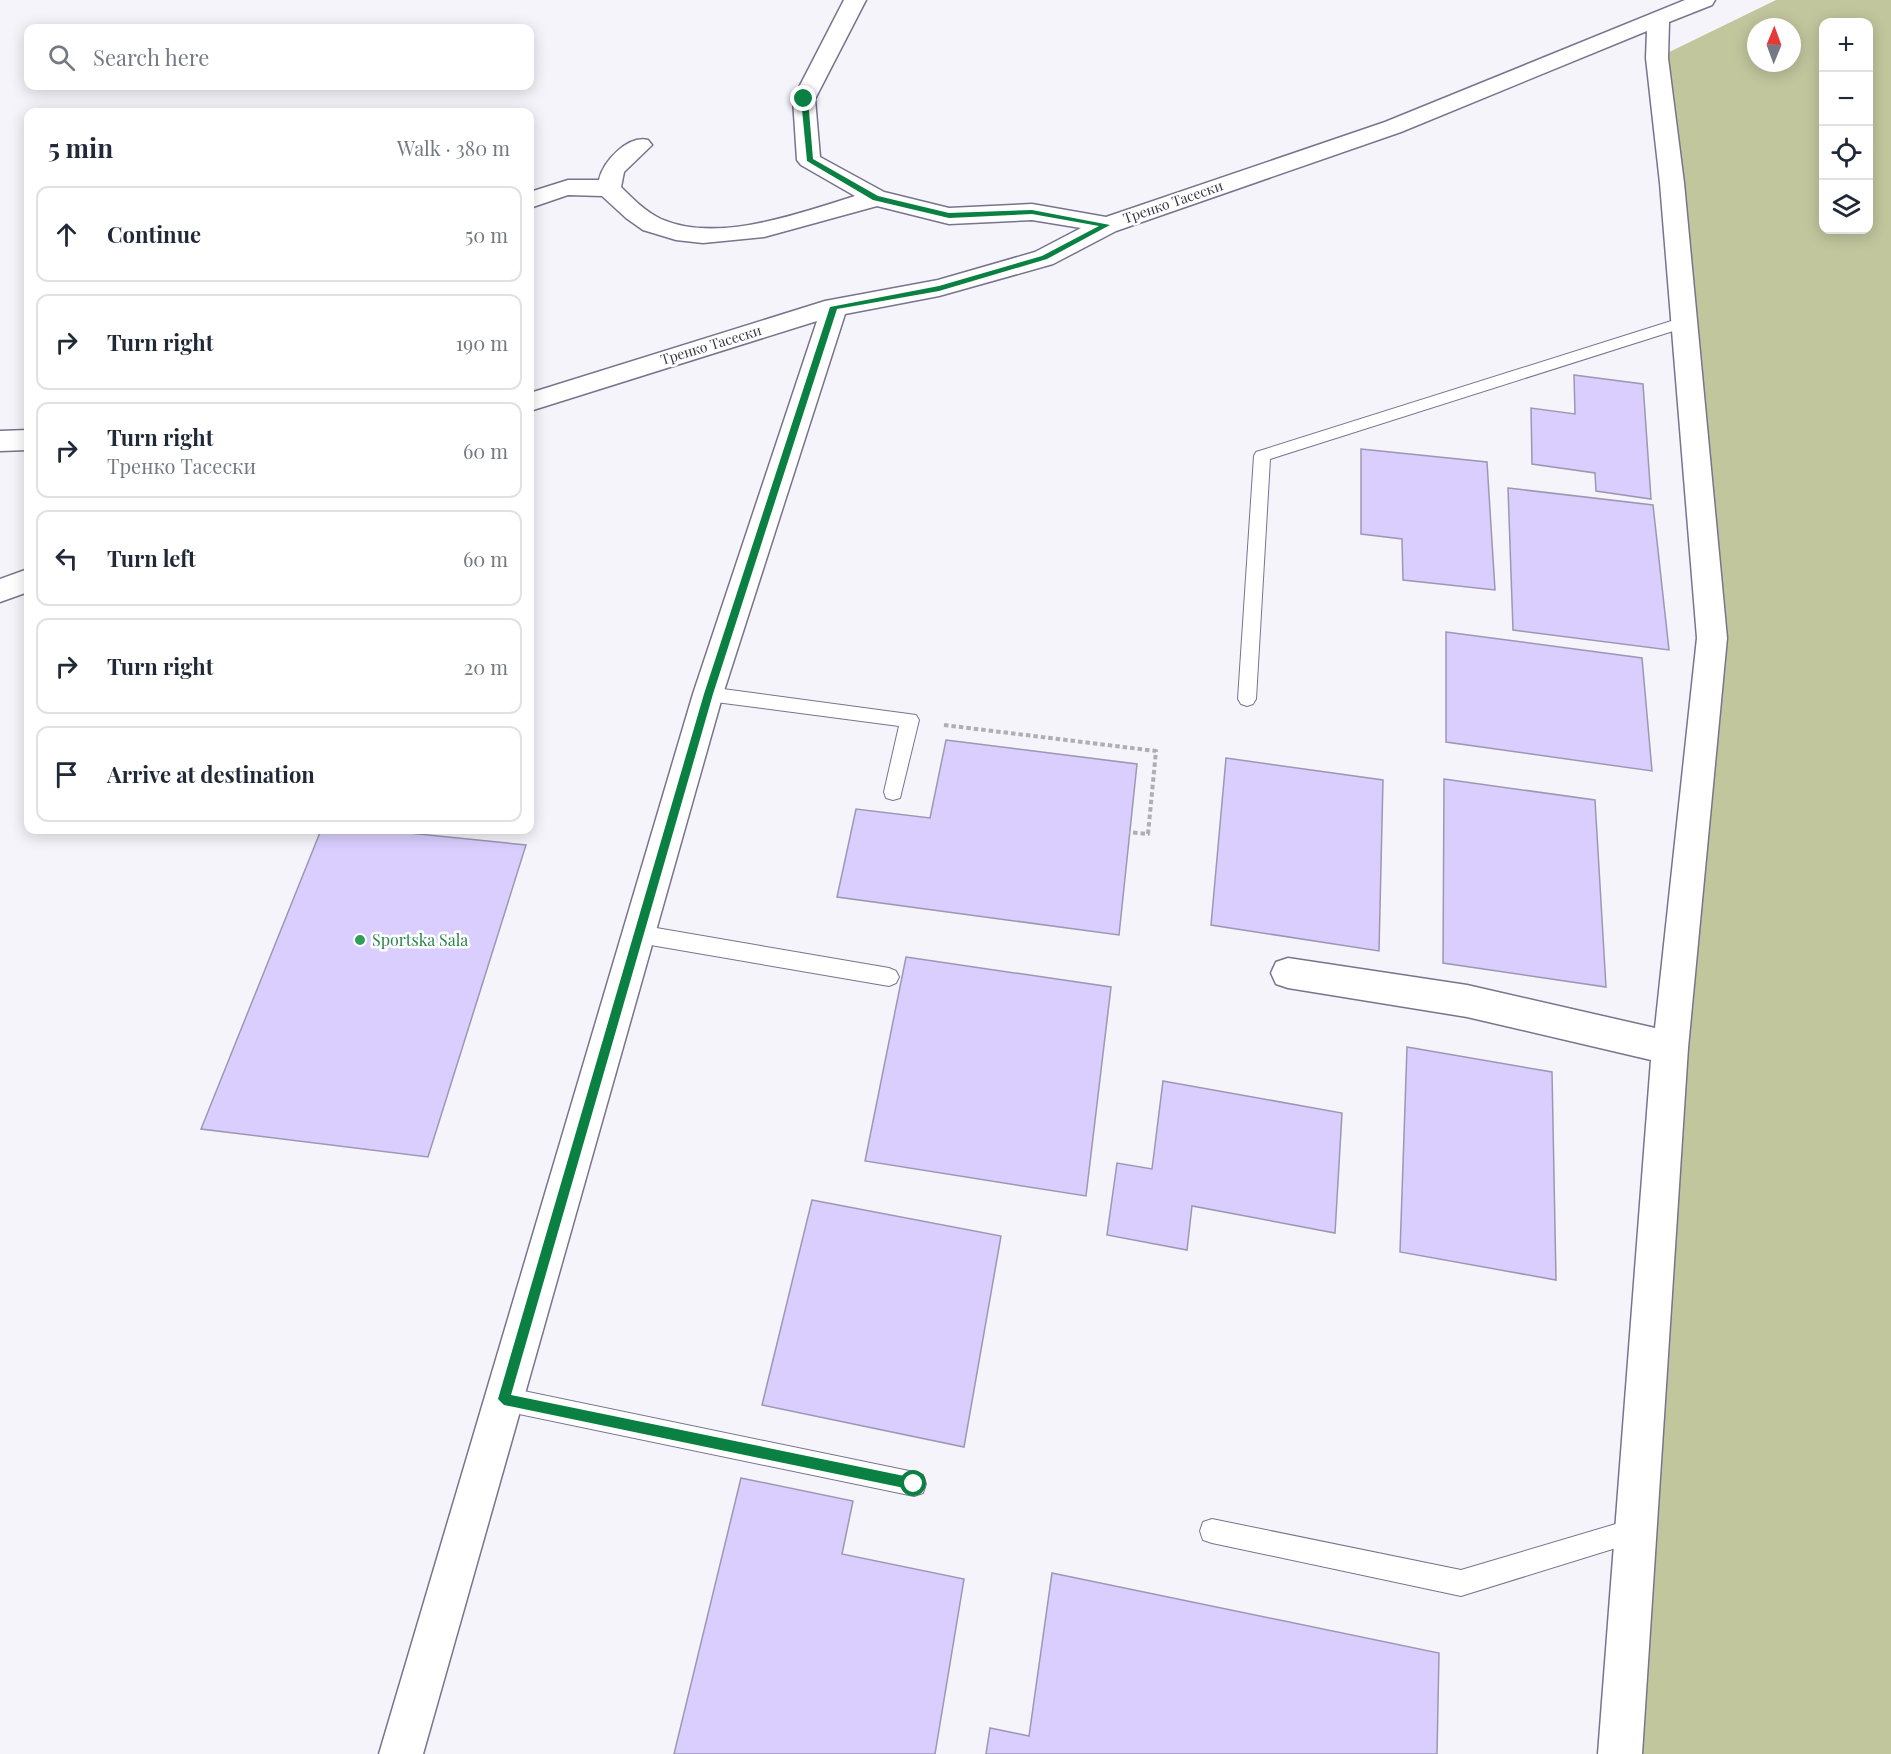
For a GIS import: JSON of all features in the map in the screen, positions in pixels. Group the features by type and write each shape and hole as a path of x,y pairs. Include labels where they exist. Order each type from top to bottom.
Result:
{"street":[{"path":"855,0 804,99 809,160 876,198 949,216 1032,212 1107,225"},
{"name":"Тренко Тасески","path":"534,401 834,307 939,288 1044,258 1107,225 1393,127 1704,0"},
{"path":"1620,1754 1670,1048 1712,638 1672,183 1658,58 1658,18"},
{"path":"609,189 613,170 640,145"},
{"path":"534,199 552,190 584,186 609,189 626,206 652,224 689,235 742,233 778,227 876,198"},
{"path":"401,1754 708,694 834,307"},
{"path":"0,441 24,440"},
{"path":"0,591 24,582"},
{"path":"1288,973 1467,1001 1670,1048"}],"lane":[{"path":"1247,699 1262,456 1684,322"},
{"path":"708,694 910,720 893,792"},
{"path":"639,934 889,977"},
{"path":"504,1399 914,1484"},
{"path":"1212,1531 1461,1583 1636,1530"}],"path":[{"path":"910,720 1156,752 1148,834 1129,832"}],"green space":[{"path":"1776,0 1891,0 1891,1754 1620,1754 1712,638 1657,58"}],"building":[{"path":"1574,375 1643,384 1651,499 1596,491 1595,473 1532,464 1531,408 1575,414"},
{"path":"1361,449 1487,462 1495,590 1403,580 1402,539 1361,534"},
{"path":"1508,488 1653,505 1669,650 1513,630"},
{"path":"1446,632 1642,658 1652,771 1446,742"},
{"path":"946,740 1137,764 1119,935 837,897 856,809 930,818"},
{"path":"1226,758 1383,780 1379,951 1211,925"},
{"path":"1444,779 1595,800 1606,987 1443,963"},
{"path":"319,834 418,834 526,845 428,1157 201,1129"},
{"path":"906,957 1111,987 1086,1196 865,1161"},
{"path":"1407,1047 1552,1072 1556,1280 1400,1252"},
{"path":"1163,1081 1342,1113 1335,1233 1192,1206 1187,1250 1107,1235 1117,1163 1152,1169"},
{"path":"812,1200 1001,1236 964,1447 762,1405"},
{"path":"741,1478 853,1501 842,1554 964,1579 935,1754 674,1754"},
{"path":"1052,1573 1439,1653 1437,1754 986,1754 990,1728 1029,1736"}],"place":[{"name":"Sportska Sala","path":"360,940"}],"route":[{"path":"804,99 809,160 876,198 949,216 1032,212 1107,225 1044,258 939,288 834,307 708,694 504,1399 914,1484"}]}
